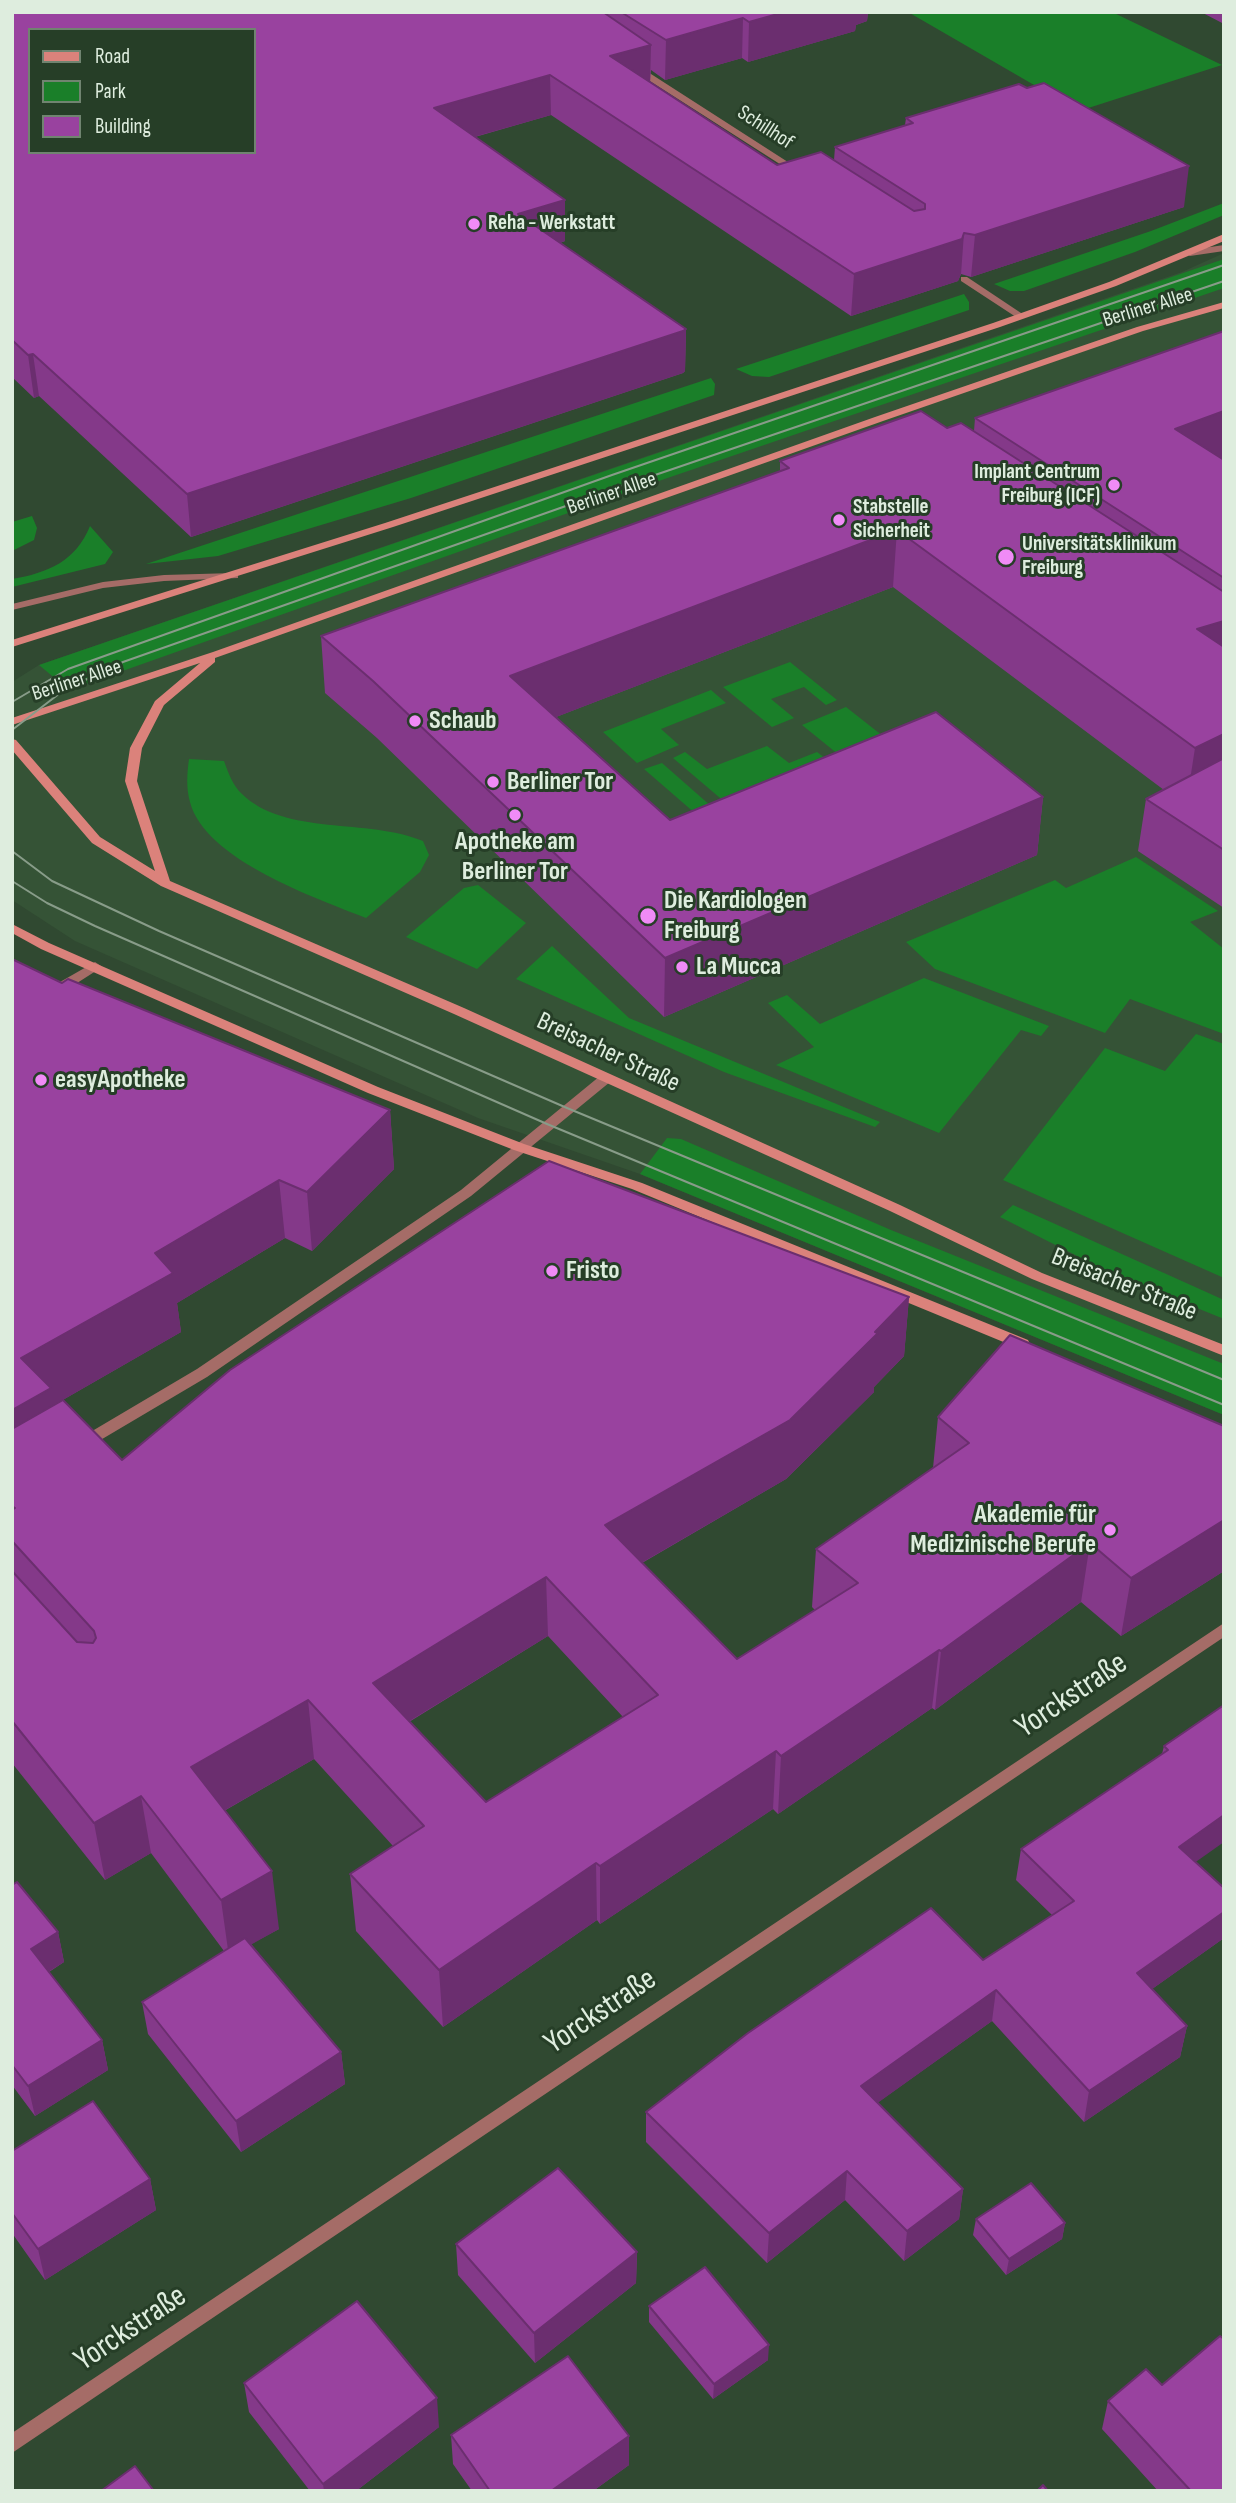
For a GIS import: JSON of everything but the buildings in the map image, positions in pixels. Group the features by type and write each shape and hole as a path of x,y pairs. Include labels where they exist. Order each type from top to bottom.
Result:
{"main road":[{"name":"Berliner Allee","path":"12,644 235,576 643,444 1111,285 1224,237"},
{"name":"Berliner Allee","path":"12,722 217,654 1140,329 1224,305"},
{"path":"165,883 131,781 136,748 159,704 217,654"},
{"name":"Breisacher Straße","path":"12,742 96,840 165,883 405,987 895,1208 1037,1276 1224,1351"},
{"path":"12,928 373,1090 519,1147 637,1186 1038,1351"}],"street":[{"name":"Schillhof","path":"627,62 808,178"},
{"path":"1190,253 1224,248"},
{"path":"964,279 1019,315"},
{"path":"879,419 896,429"},
{"path":"12,607 103,585 164,578 235,576"},
{"path":"47,996 95,966"},
{"path":"71,1451 202,1373 466,1193 605,1079"},
{"name":"Yorckstraße","path":"12,2444 1224,1629"}],"shaded area":[{"path":"1224,253 1224,1415 640,1174 478,1118 75,941 12,900 12,682 39,665 1182,272"}],"green space":[{"path":"908,12 1112,12 1222,65 1079,111"},
{"path":"1224,203 1224,215 1135,252 1024,291 1010,291 994,284 1151,231"},
{"path":"1224,259 1224,288 650,484 69,690 39,665"},
{"path":"964,294 969,302 969,310 769,377 752,376 736,369"},
{"path":"711,378 715,384 714,395 411,498 218,556 146,564"},
{"path":"32,516 37,528 34,540 12,551 12,522"},
{"path":"90,526 113,552 105,564 12,587 12,579 49,569 69,557"},
{"path":"790,662 837,700 826,705 804,687 771,699 794,718 772,727 723,687"},
{"path":"711,690 726,703 661,729 679,745 637,763 603,732"},
{"path":"846,707 893,744 849,763 802,725"},
{"path":"767,746 789,763 817,752 837,767 733,809 673,758 685,752 707,769"},
{"path":"189,759 224,761 233,783 242,794 260,807 281,816 401,834 423,841 429,855 420,872 366,918 320,900 265,874 217,842 200,823 190,802 187,780"},
{"path":"662,763 720,814 704,821 644,769"},
{"path":"1136,857 1218,911 1190,922 1224,949 1224,1034 1130,999 1105,1033 935,969 906,942 1055,880 1066,888"},
{"path":"478,885 526,923 477,969 406,937 464,888"},
{"path":"552,946 629,1018 880,1122 875,1127 724,1072 516,979"},
{"path":"924,978 1049,1026 1041,1036 1021,1030 939,1133 776,1065 814,1047 768,1003 787,995 820,1024"},
{"path":"1196,1034 1224,1044 1224,1278 1003,1180 1105,1048 1165,1071"},
{"path":"667,1138 681,1139 891,1230 1224,1364 1224,1415 640,1174"},
{"path":"1013,1205 1224,1300 1224,1319 1113,1274 1000,1217"}],"tram line":[{"path":"12,702 68,669 612,475 1224,265"},
{"path":"12,730 64,690 123,662 617,488 1224,281"},
{"path":"12,851 52,881 159,931 567,1108 1224,1380"},
{"path":"12,881 47,903 95,926 547,1124 1224,1405"}],"place":[{"name":"Reha - Werkstatt","path":"474,224"},
{"name":"Implant Centrum Freiburg (ICF)","path":"1114,485"},
{"name":"Stabstelle Sicherheit","path":"839,520"},
{"name":"Universitätsklinikum Freiburg","path":"1006,557"},
{"name":"Schaub","path":"415,721"},
{"name":"Berliner Tor","path":"493,782"},
{"name":"Apotheke am Berliner Tor","path":"515,815"},
{"name":"Die Kardiologen Freiburg","path":"648,916"},
{"name":"La Mucca","path":"682,967"},
{"name":"easyApotheke","path":"41,1080"},
{"name":"Fristo","path":"552,1271"},
{"name":"Akademie für Medizinische Berufe","path":"1110,1530"}]}
